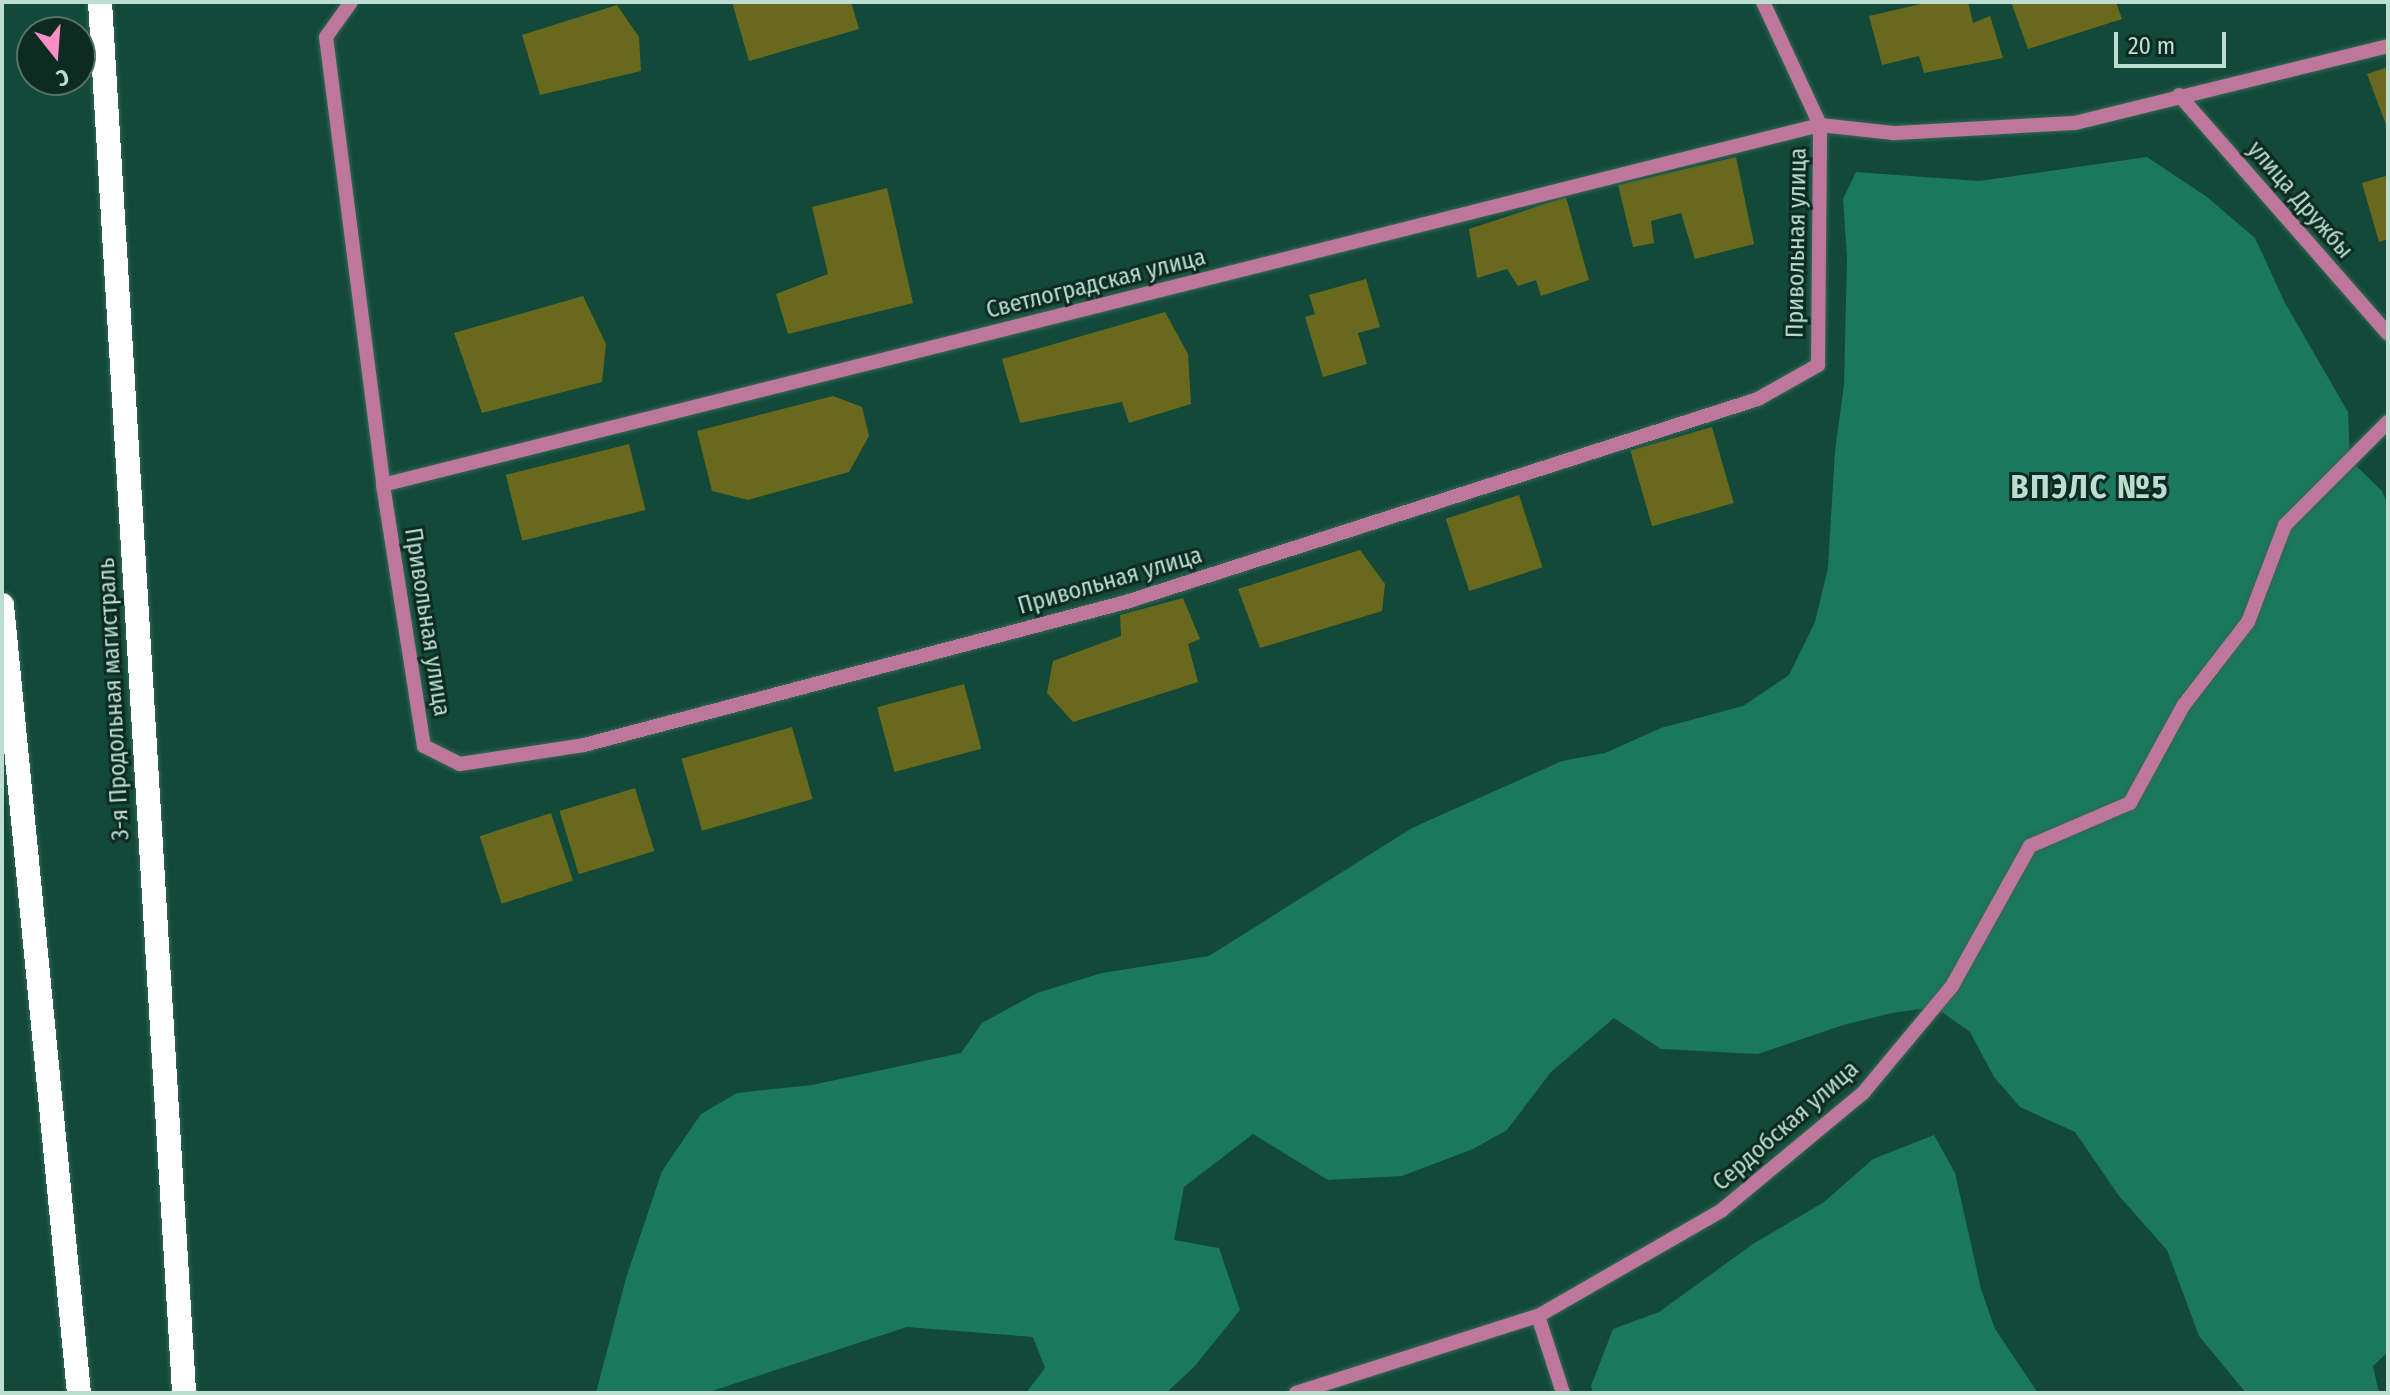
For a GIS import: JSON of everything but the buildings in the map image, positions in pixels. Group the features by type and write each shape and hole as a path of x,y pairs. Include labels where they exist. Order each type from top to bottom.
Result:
{"highway":[{"name":"3-я Продольная магистраль","path":"100,2 184,1393"},
{"path":"2,605 79,1393"}],"street":[{"path":"351,2 326,37 383,485"},
{"path":"1763,2 1820,125 1894,133 2075,123 2388,46"},
{"name":"улица Дружбы","path":"2179,95 2388,334"},
{"name":"Светлоградская улица","path":"383,485 1820,125"},
{"name":"Привольная улица","path":"383,485 424,746 460,764 584,745 1126,602 1758,399 1818,365 1820,125"},
{"name":"Сердобская улица","path":"1296,1393 1538,1316 1722,1210 1863,1093 1952,986 2030,846 2130,803 2183,706 2248,622 2285,525 2388,422"},
{"path":"1538,1316 1563,1393"}],"green space":[{"path":"2147,157 2207,197 2255,238 2285,303 2348,412 2350,460 2382,491 2388,506 2388,1352 2373,1366 2379,1393 2246,1393 2199,1336 2167,1250 2119,1196 2075,1132 2020,1107 1994,1077 1970,1032 1935,1007 1843,1025 1758,1054 1661,1049 1614,1018 1551,1072 1507,1130 1473,1149 1402,1176 1328,1180 1253,1134 1184,1187 1174,1240 1219,1248 1240,1310 1194,1367 1166,1393 1026,1393 1045,1368 1033,1337 907,1327 706,1393 596,1393 626,1278 662,1171 701,1114 737,1093 812,1085 961,1053 982,1023 1037,993 1102,973 1209,956 1412,828 1562,761 1605,753 1661,728 1743,706 1789,675 1815,622 1828,568 1835,451 1844,385 1847,257 1843,199 1856,172 1979,181"},
{"path":"1934,1135 1955,1173 1981,1289 1995,1329 2038,1393 1593,1393 1591,1386 1613,1329 1659,1312 1753,1244 1824,1202 1873,1159"}],"district":[{"name":"ВПЭЛС №5","path":"2090,487"}]}
